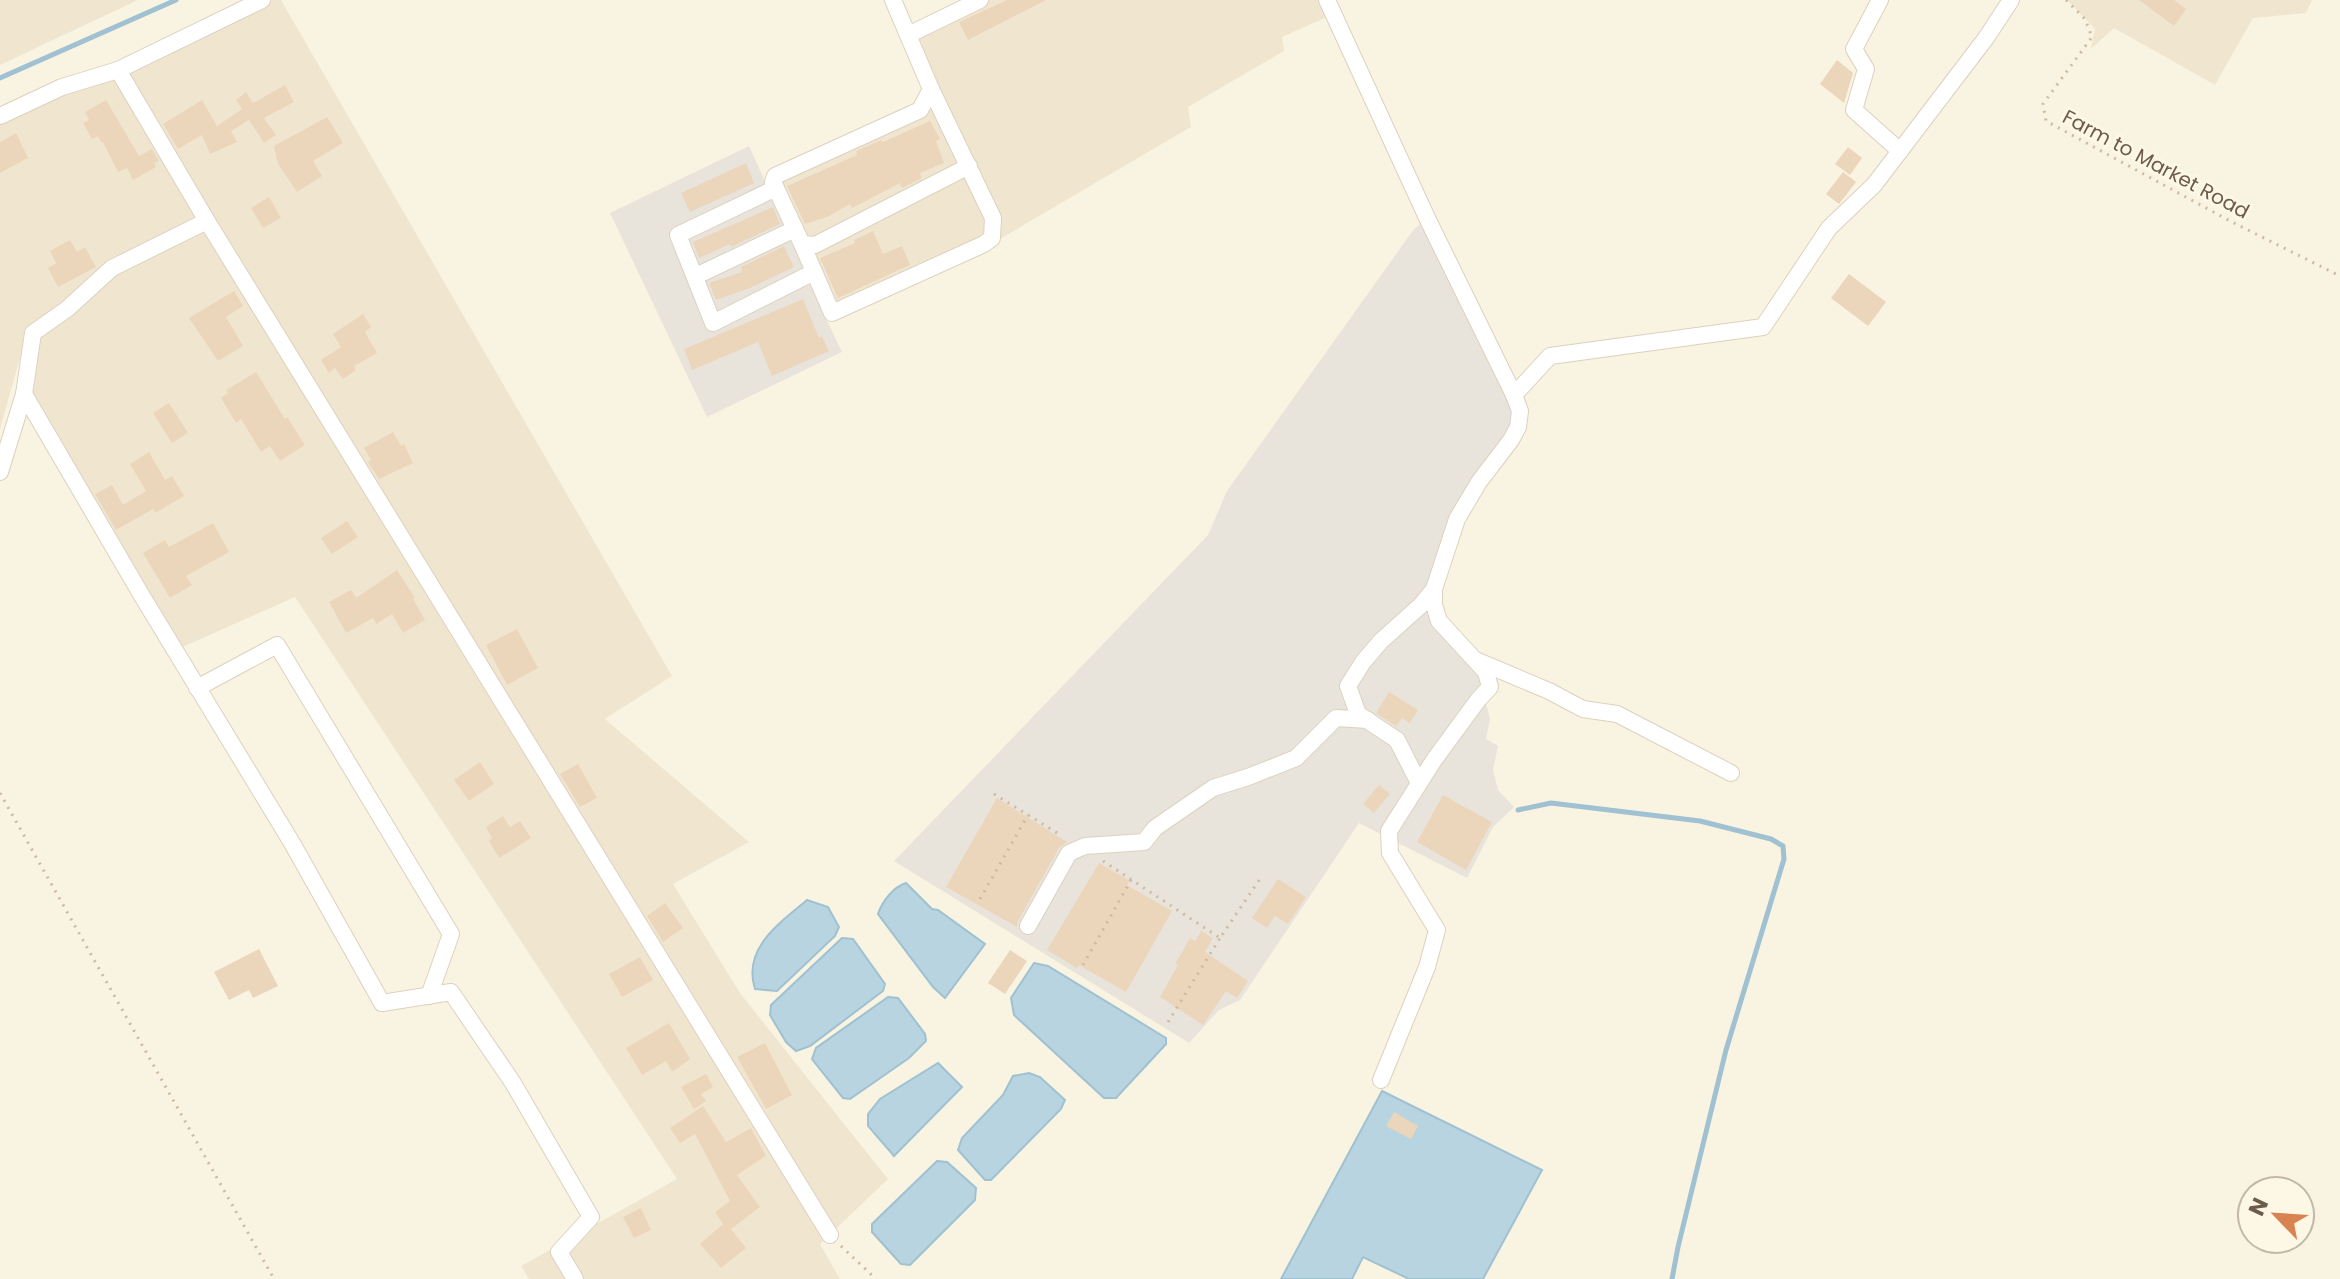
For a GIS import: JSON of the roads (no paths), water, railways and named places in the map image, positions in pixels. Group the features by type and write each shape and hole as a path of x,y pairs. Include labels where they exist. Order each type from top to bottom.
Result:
{"street":[{"path":"0,116 62,87 118,70 262,0"},
{"path":"893,0 931,89 993,218 992,238 832,313 773,182 775,176 920,110 931,89"},
{"path":"908,35 980,0"},
{"path":"1327,0 1520,411 1518,427 1511,440 1479,482 1457,519 1434,589 1434,605 1439,621 1486,672 1490,687 1419,783 1389,831 1390,853 1437,930 1427,967 1381,1080"},
{"path":"1880,0 1854,49 1866,69 1854,110 1900,151"},
{"path":"1514,395 1550,356 1763,327 1829,228 1874,185 1986,38 2011,0"},
{"path":"118,70 207,221 830,1235"},
{"path":"799,236 815,245 969,166"},
{"path":"776,188 678,235 713,323 814,272"},
{"path":"0,472 24,394 33,333 67,309 112,268 207,221"},
{"path":"696,276 799,236"},
{"path":"24,394 292,843 382,1003 451,992 513,1083 591,1217 559,1252 575,1279"},
{"path":"1419,783 1397,740 1358,714 1348,686 1372,651 1434,589"},
{"path":"197,688 277,645 451,934 429,996"},
{"path":"1473,659 1583,709 1617,714 1731,773"},
{"path":"1028,926 1069,853 1081,847 1144,842 1155,828 1213,788 1296,758 1336,718 1368,720"}],"water":[{"path":"906,883 932,909 938,910 985,944 945,998 933,987 878,914 889,896"},
{"path":"807,900 828,907 839,927 835,936 777,991 755,989 752,974 759,949 775,927"},
{"path":"842,938 853,939 885,984 883,991 810,1046 796,1051 786,1042 770,1015 771,1005"},
{"path":"1034,963 1048,966 1166,1038 1166,1044 1116,1098 1104,1098 1014,1015 1011,998"},
{"path":"888,997 898,998 925,1034 926,1041 909,1058 850,1099 843,1098 812,1059 816,1048"},
{"path":"938,1063 962,1087 894,1156 868,1126 868,1114 880,1099"},
{"path":"1029,1073 1040,1077 1065,1100 1061,1109 991,1180 985,1180 958,1150 962,1138 1003,1095 1013,1076"},
{"path":"1382,1091 1542,1170 1483,1279 1409,1279 1363,1257 1352,1279 1281,1279"},
{"path":"937,1161 947,1162 976,1188 975,1200 910,1265 901,1264 872,1232 872,1224"}],"waterway":[{"path":"0,78 176,0"},
{"path":"1518,810 1551,803 1700,821 1771,839 1783,846 1784,859 1726,1050 1672,1279"}]}
